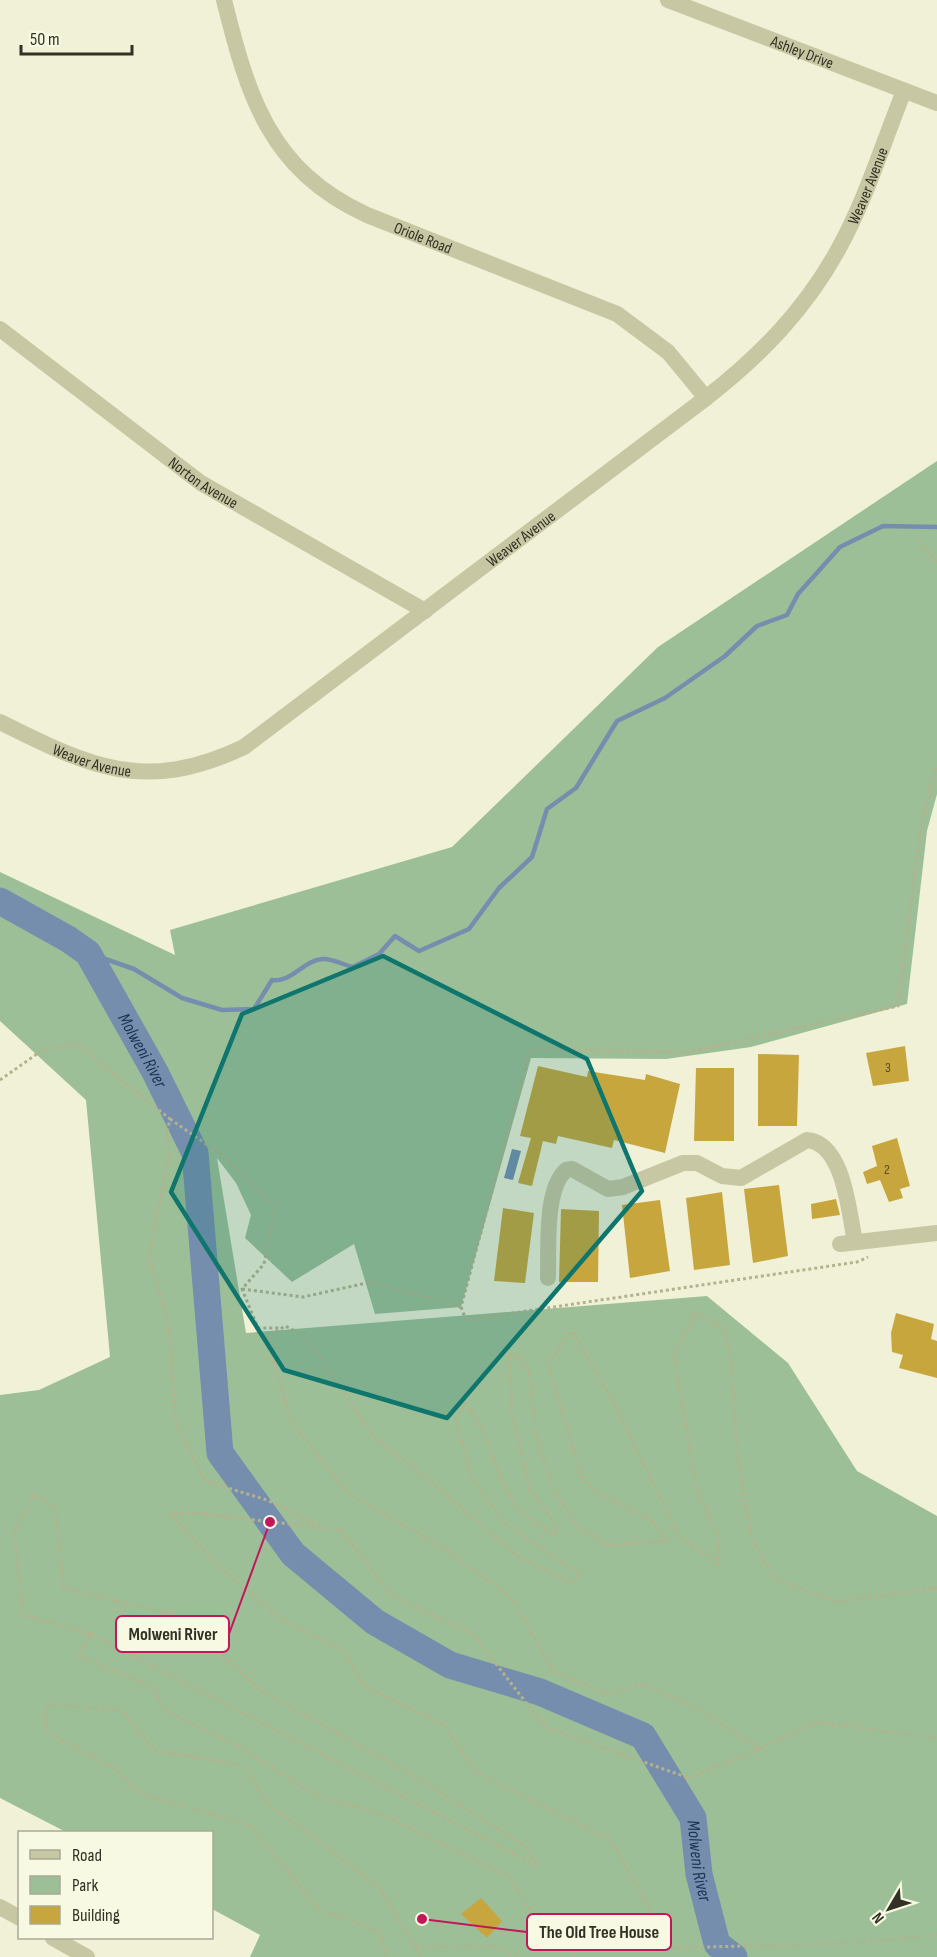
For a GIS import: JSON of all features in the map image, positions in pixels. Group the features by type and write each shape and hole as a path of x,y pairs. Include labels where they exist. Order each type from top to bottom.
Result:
{"street":[{"name":"Oriole Road","path":"224,0 242,73 254,102 272,136 292,160 324,190 367,215 617,314 668,352 706,398"},
{"name":"Ashley Drive","path":"668,0 704,6 937,103"},
{"name":"Weaver Avenue","path":"0,722 74,758 102,767 162,772 198,765 244,747 706,398 738,373 775,337 827,270 850,227 904,91"},
{"name":"Norton Avenue","path":"0,329 201,483 425,611"},
{"path":"548,1278 551,1209 555,1188 566,1170 572,1169 608,1189 623,1187 684,1163 697,1163 722,1176 741,1178 807,1140 820,1143 834,1160 847,1243 937,1233"},
{"path":"0,1907 18,1917"},
{"path":"55,1939 87,1957"}],"path":[{"path":"920,542 937,561"},
{"path":"868,1257 857,1262 466,1320 461,1307 530,1049 688,1052 898,1006 921,825 937,764"},
{"path":"0,1080 41,1051 77,1044 170,1119 222,1155 275,1208 264,1264 242,1289"},
{"path":"170,1119 167,1132 169,1156 149,1257 169,1326 175,1420 205,1481 267,1500 325,1528"},
{"path":"242,1289 303,1297 371,1282 461,1307"},
{"path":"242,1289 258,1328 285,1326 304,1335 375,1440 406,1462 520,1558 571,1583 581,1575 504,1523 471,1477 456,1418 465,1404 474,1414 494,1465 519,1509 557,1537 557,1526 530,1490 512,1414 509,1354 519,1357 529,1370 536,1436 554,1490 578,1527 607,1545 667,1541 651,1520 591,1490 582,1478 548,1363 572,1330 614,1403 679,1537 718,1563 718,1536 697,1490 674,1353 696,1313 725,1329 731,1360 737,1452 751,1538 775,1579 837,1602 937,1588"},
{"path":"281,1328 267,1338 291,1422 348,1494 442,1547 512,1598 553,1671 607,1694 644,1684 701,1711 760,1749"},
{"path":"35,1494 56,1508 63,1588 177,1616 262,1691 426,1783 528,1848 537,1866 215,1698 91,1634 23,1615 14,1531 35,1494"},
{"path":"937,1738 816,1722 760,1749 689,1778 545,1727 472,1633 393,1597 341,1530 195,1513 171,1514 216,1564 282,1620 343,1650 364,1686 444,1725 476,1772 611,1840 672,1948 852,1943 937,1935"},
{"path":"91,1634 78,1656 153,1688 164,1710 238,1746 316,1796 381,1814 510,1876 526,1906 566,1935 576,1957"},
{"path":"387,1957 379,1931 319,1909 249,1825 141,1794 117,1769 45,1731 47,1704 122,1711 154,1749 245,1766 266,1802 380,1888 421,1957"},
{"path":"415,1947 494,1946 517,1957"}],"highlighted area":[{"path":"383,956 587,1059 642,1191 447,1418 284,1370 171,1192 242,1014"}],"green space":[{"path":"937,461 937,794 927,831 907,1004 751,1047 666,1059 531,1058 461,1307 375,1314 354,1244 292,1282 245,1238 251,1215 236,1183 217,1158 246,1333 707,1296 788,1363 857,1471 937,1516 937,1957 250,1957 260,1935 213,1910 213,1831 64,1831 0,1798 0,1395 39,1390 110,1357 86,1100 0,1021 0,872 175,955 170,930 452,847 658,647"}],"water":[{"path":"512,1149 521,1151 513,1180 504,1178"}],"building":[{"path":"905,1046 909,1081 873,1086 866,1053"},
{"path":"758,1054 799,1055 797,1126 758,1126"},
{"path":"538,1066 587,1077 588,1071 645,1080 646,1074 680,1084 665,1153 614,1140 612,1148 558,1136 556,1144 543,1141 532,1186 518,1183 531,1138 520,1136"},
{"path":"696,1068 734,1068 734,1141 694,1141"},
{"path":"897,1138 910,1186 900,1189 903,1198 889,1202 880,1180 867,1184 863,1172 877,1166 872,1146"},
{"path":"779,1185 788,1256 753,1263 744,1189"},
{"path":"722,1192 730,1265 694,1270 686,1198"},
{"path":"836,1199 840,1215 812,1219 811,1204"},
{"path":"660,1200 670,1271 630,1278 622,1205"},
{"path":"503,1208 534,1213 525,1283 494,1281"},
{"path":"561,1209 599,1211 598,1282 559,1282"},
{"path":"896,1313 934,1324 931,1339 937,1341 937,1378 899,1368 903,1355 892,1352 891,1333"},
{"path":"481,1898 502,1921 487,1938 461,1914"}],"waterway":[{"path":"88,953 134,969 182,998 222,1010 254,1009 272,980 286,978 317,960 327,959 353,967 379,954 395,936 419,951 469,929 499,888 532,857 547,809 576,788 617,721 665,698 725,656 757,626 787,615 798,594 840,547 883,526 937,527"},
{"name":"Molweni River","path":"0,901 68,939 88,953 155,1072 195,1153 220,1453 293,1554 375,1622 450,1665 540,1692 643,1736 693,1818 699,1874 717,1944 734,1957"}],"place":[{"name":"Molweni River","path":"270,1522"},
{"name":"The Old Tree House","path":"422,1919"}]}
